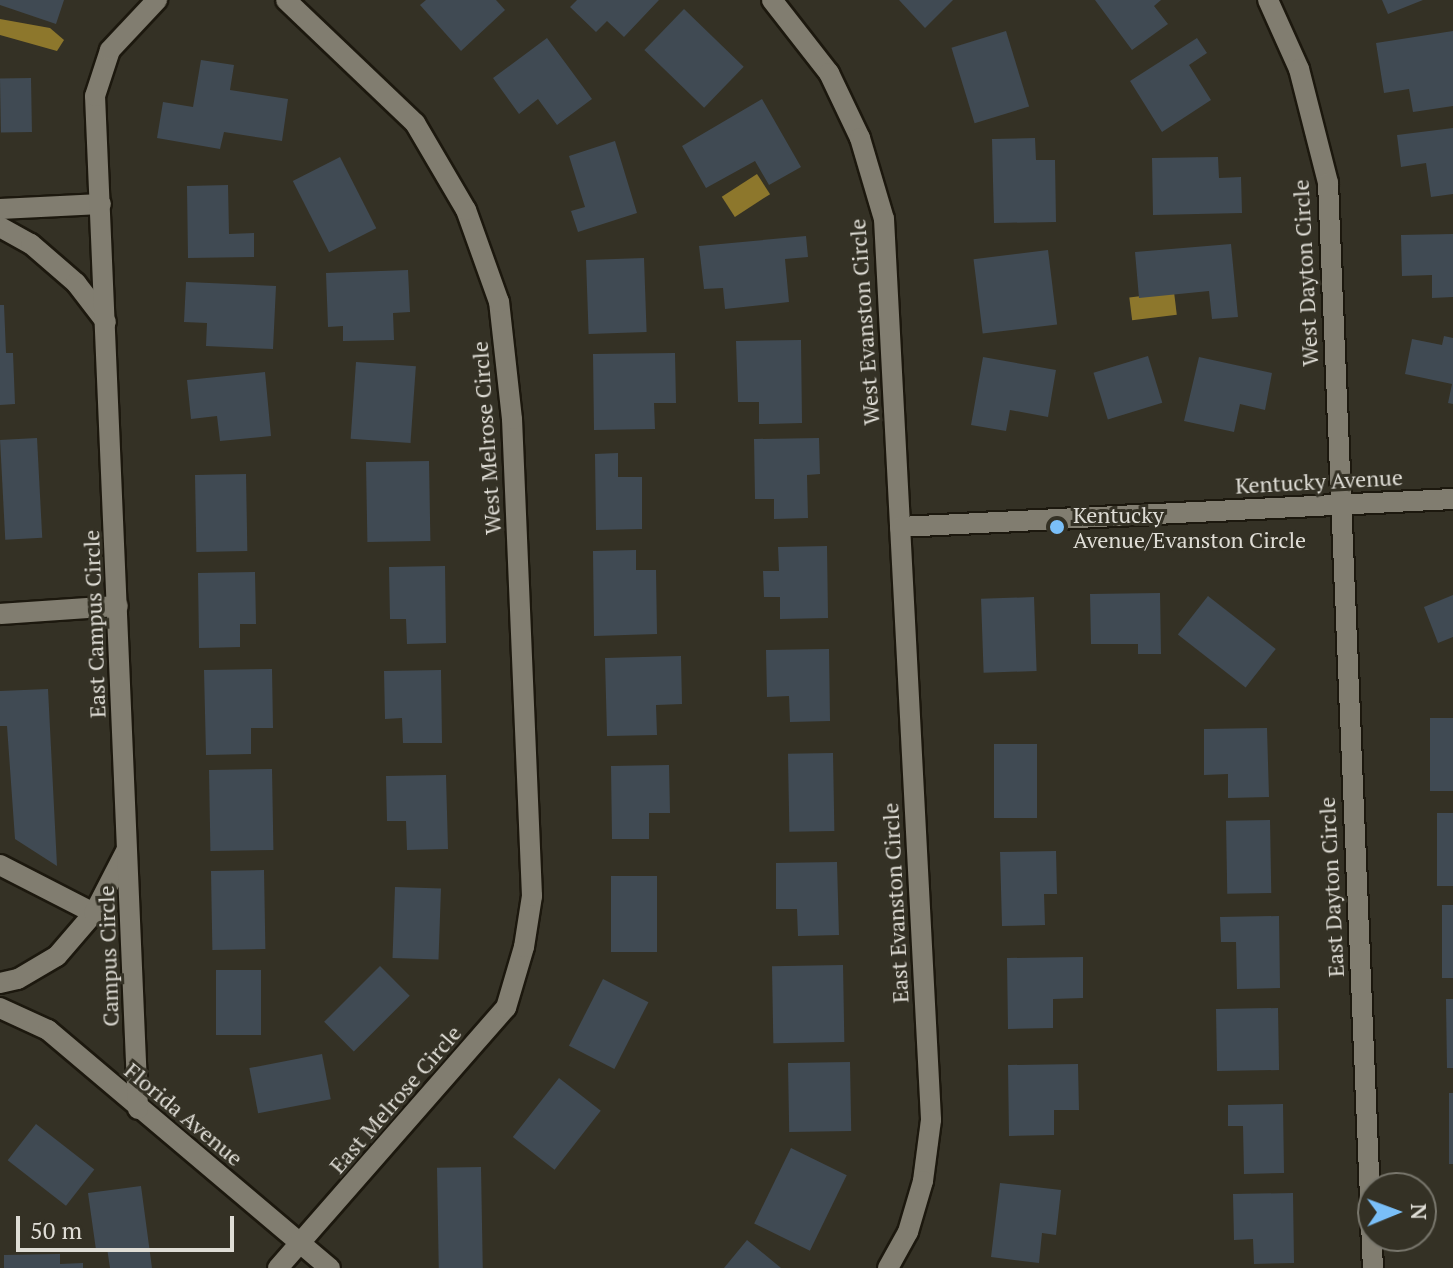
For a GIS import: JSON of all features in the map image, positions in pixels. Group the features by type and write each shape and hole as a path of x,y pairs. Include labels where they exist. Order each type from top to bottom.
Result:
{"street":[{"name":"East Campus Circle","path":"0,983 18,979 57,956 94,913 128,848 95,96 110,50 157,0"},
{"name":"West Melrose Circle","path":"286,0 415,123 466,210 499,302 512,419 532,896 524,947"},
{"name":"West Evanston Circle","path":"772,0 829,73 860,138 884,219 900,527"},
{"name":"West Dayton Circle","path":"1268,0 1299,69 1328,183 1338,505"},
{"path":"0,209 101,204"},
{"path":"0,227 31,244 67,275 106,322"},
{"name":"Kentucky Avenue","path":"900,527 1453,499"},
{"name":"East Dayton Circle","path":"1338,505 1373,1268"},
{"name":"East Evanston Circle","path":"888,1268 908,1232 923,1181 931,1120 900,527"},
{"path":"0,614 118,606"},
{"name":"Campus Circle","path":"128,848 138,1109"},
{"path":"0,865 94,913"},
{"name":"East Melrose Circle","path":"278,1268 506,1008 524,947"},
{"name":"Florida Avenue","path":"0,1008 48,1030 330,1268"}],"shaded area":[{"path":"0,19 50,28 64,40 57,51 0,35"},
{"path":"757,174 770,194 735,217 722,197"},
{"path":"1174,292 1177,315 1132,320 1129,297"}],"building":[{"path":"0,0 64,0 56,24 0,5"},
{"path":"426,0 496,0 505,10 461,51 420,5"},
{"path":"577,0 659,0 624,37 607,21 596,32 570,7"},
{"path":"899,0 953,0 925,28"},
{"path":"1095,0 1161,0 1154,6 1168,24 1132,50"},
{"path":"1382,0 1423,0 1388,14"},
{"path":"684,9 744,67 704,108 644,50"},
{"path":"1006,31 1029,107 975,123 951,48"},
{"path":"1453,31 1453,106 1413,112 1409,89 1384,93 1376,43"},
{"path":"547,38 592,99 557,125 538,99 519,114 493,78"},
{"path":"1197,38 1207,53 1189,65 1211,100 1162,132 1130,81"},
{"path":"201,60 234,65 230,90 288,99 282,141 224,132 220,149 157,138 163,102 193,107"},
{"path":"31,78 32,132 1,133 0,79"},
{"path":"762,99 801,167 769,185 755,161 706,188 682,146"},
{"path":"1453,128 1453,194 1431,197 1426,163 1401,167 1397,135"},
{"path":"1035,138 1036,160 1055,160 1056,222 994,223 992,139"},
{"path":"615,141 637,213 578,232 571,211 585,207 569,156"},
{"path":"340,157 376,228 329,252 293,181"},
{"path":"1218,157 1219,178 1241,177 1242,213 1153,215 1152,158"},
{"path":"228,185 229,234 254,233 254,257 188,258 187,186"},
{"path":"1453,234 1453,297 1432,298 1432,275 1402,276 1401,235"},
{"path":"806,236 808,257 785,259 789,302 725,309 723,288 704,289 699,246"},
{"path":"1231,244 1238,317 1212,319 1209,291 1139,298 1135,252"},
{"path":"1048,250 1057,324 983,334 974,259"},
{"path":"644,258 647,332 589,334 586,260"},
{"path":"408,270 410,312 393,313 394,340 343,341 343,326 328,327 326,273"},
{"path":"186,282 276,286 273,349 206,346 207,323 184,322"},
{"path":"0,305 4,305 6,353 13,353 15,404 0,405"},
{"path":"1444,336 1453,338 1453,404 1448,403 1452,384 1405,374 1412,339 1442,345"},
{"path":"801,340 802,423 759,424 759,402 738,402 736,341"},
{"path":"675,353 676,403 654,403 655,429 594,430 593,354"},
{"path":"1148,356 1162,403 1108,420 1093,373"},
{"path":"983,357 1056,370 1048,417 1010,410 1006,431 971,425"},
{"path":"1199,357 1272,373 1265,410 1240,404 1234,432 1184,421"},
{"path":"356,362 416,366 410,443 351,439"},
{"path":"265,372 271,436 220,441 217,416 191,419 187,380"},
{"path":"37,438 42,538 5,540 0,440"},
{"path":"819,438 820,474 807,475 808,518 774,519 774,499 755,499 754,439"},
{"path":"618,453 618,477 642,477 642,529 596,530 595,454"},
{"path":"429,461 430,541 367,542 366,462"},
{"path":"246,474 247,551 196,552 195,475"},
{"path":"827,546 828,618 780,619 780,597 764,597 763,571 779,571 778,547"},
{"path":"636,550 636,570 656,570 657,634 594,636 593,551"},
{"path":"445,566 446,643 407,644 406,619 390,619 389,567"},
{"path":"255,572 256,624 240,624 240,647 199,648 198,573"},
{"path":"1160,593 1161,654 1138,654 1138,644 1091,644 1090,594"},
{"path":"1453,595 1453,637 1438,643 1424,607"},
{"path":"1208,596 1276,649 1246,688 1178,635"},
{"path":"1034,597 1037,671 984,673 981,599"},
{"path":"829,649 830,721 790,722 789,696 767,697 766,650"},
{"path":"681,656 682,704 656,705 657,735 607,736 605,658"},
{"path":"272,669 273,728 251,728 251,754 206,755 204,670"},
{"path":"441,670 442,743 403,743 402,718 385,719 384,671"},
{"path":"48,689 57,866 15,839 7,726 0,726 0,691"},
{"path":"1430,718 1453,718 1453,791 1430,791"},
{"path":"1267,728 1269,797 1228,798 1228,774 1204,775 1204,729"},
{"path":"994,744 1037,744 1037,818 994,818"},
{"path":"833,753 834,831 789,832 788,754"},
{"path":"669,765 670,813 649,813 649,839 612,839 611,766"},
{"path":"272,769 273,850 210,851 209,770"},
{"path":"446,775 448,849 407,850 406,821 387,821 386,776"},
{"path":"1437,813 1453,813 1453,886 1437,886"},
{"path":"1270,820 1271,893 1227,894 1226,821"},
{"path":"1056,851 1057,894 1044,894 1045,925 1002,926 1000,852"},
{"path":"837,862 839,935 798,936 797,909 776,909 776,863"},
{"path":"264,870 265,949 212,950 211,871"},
{"path":"611,876 657,876 657,952 611,952"},
{"path":"395,887 441,889 438,960 393,958"},
{"path":"1442,905 1453,905 1453,978 1442,978"},
{"path":"1279,916 1280,988 1237,989 1236,942 1221,942 1220,917"},
{"path":"1083,957 1083,998 1053,999 1053,1028 1008,1029 1007,958"},
{"path":"843,965 844,1042 773,1043 772,966"},
{"path":"380,966 410,996 354,1052 324,1022"},
{"path":"216,970 261,970 261,1035 216,1035"},
{"path":"603,979 648,1002 614,1069 569,1046"},
{"path":"1446,999 1453,999 1453,1068 1447,1068"},
{"path":"1278,1008 1279,1070 1217,1071 1216,1009"},
{"path":"322,1054 331,1099 258,1113 249,1068"},
{"path":"850,1062 851,1131 789,1132 788,1063"},
{"path":"1078,1064 1079,1110 1054,1110 1054,1135 1009,1136 1008,1065"},
{"path":"559,1078 601,1111 555,1170 513,1137"},
{"path":"1449,1093 1453,1093 1453,1164 1449,1164"},
{"path":"1283,1104 1284,1173 1244,1174 1243,1126 1228,1126 1228,1105"},
{"path":"36,1124 94,1170 66,1206 8,1160"},
{"path":"791,1148 847,1175 810,1251 754,1223"},
{"path":"481,1167 483,1268 439,1268 437,1168"},
{"path":"1000,1183 1061,1190 1056,1235 1042,1233 1039,1263 991,1257"},
{"path":"141,1186 152,1268 110,1268 107,1248 96,1250 88,1193"},
{"path":"1293,1193 1294,1263 1254,1264 1253,1239 1234,1240 1233,1194"},
{"path":"747,1240 781,1268 724,1268"},
{"path":"60,1254 60,1264 83,1263 83,1268 4,1268 4,1255"}],"place":[{"name":"Kentucky Avenue/Evanston Circle","path":"1057,527"}]}
